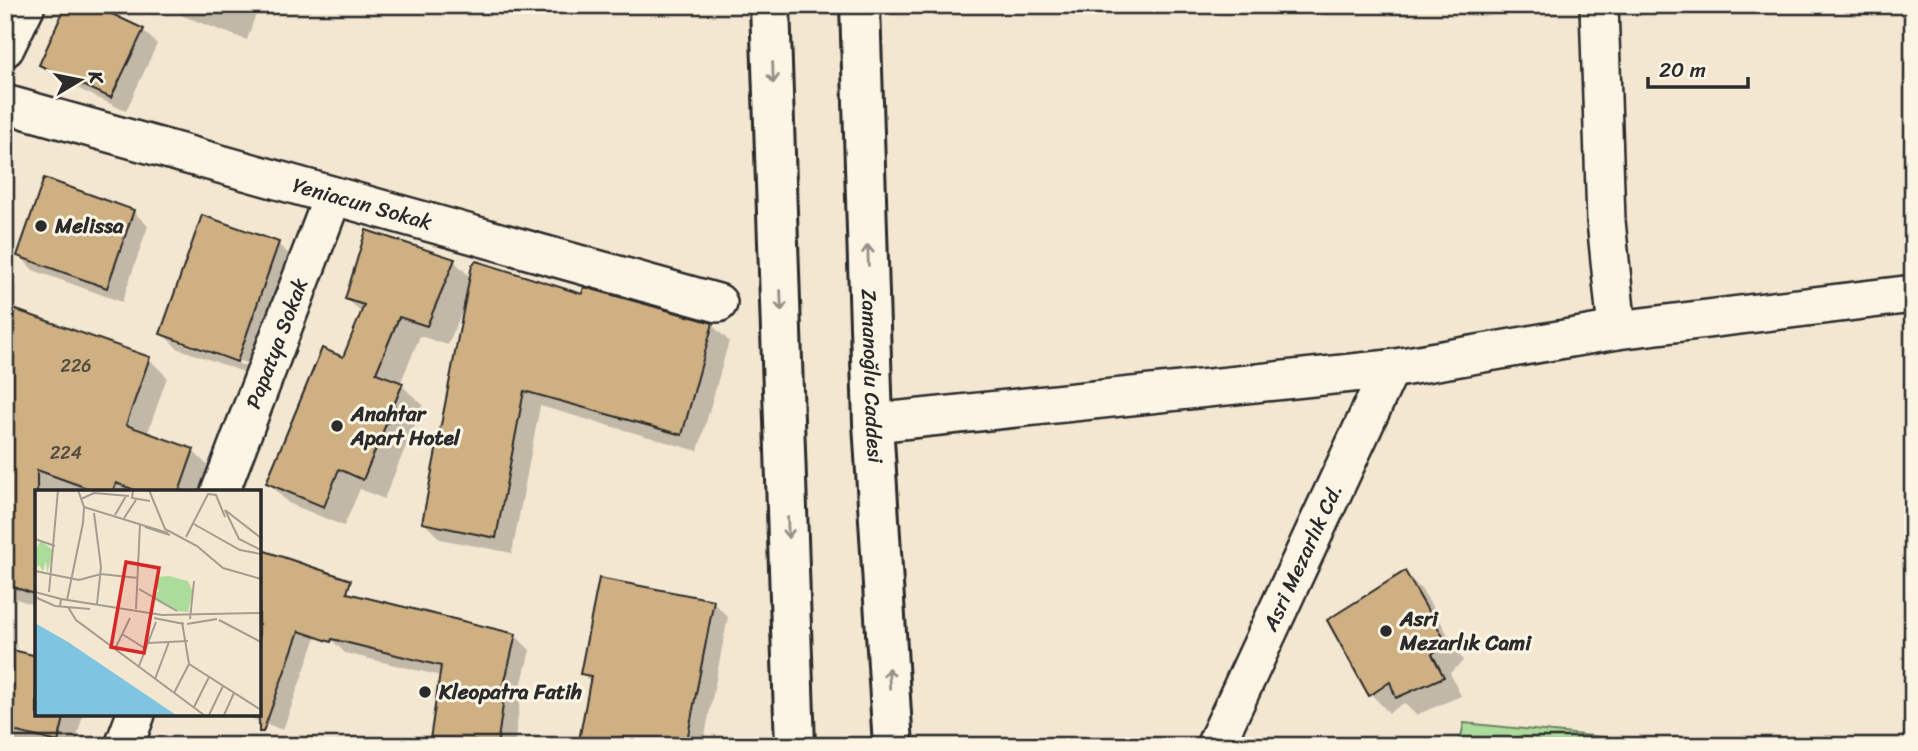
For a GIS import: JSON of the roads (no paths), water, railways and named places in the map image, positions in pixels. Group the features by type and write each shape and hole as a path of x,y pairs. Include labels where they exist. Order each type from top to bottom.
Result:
{"highway":[{"path":"771,5 795,746"},
{"name":"Zamanoğlu Caddesi","path":"860,5 873,424 893,746"}],"street":[{"path":"5,48 26,5"},
{"path":"1599,5 1606,221 1617,330"},
{"name":"Yeniacun Sokak","path":"5,104 718,303"},
{"name":"Papatya Sokak","path":"221,490 333,196"},
{"path":"873,424 1390,369 1617,330 1913,294"},
{"name":"Asri Mezarlık Cd.","path":"1216,746 1390,369"},
{"path":"124,746 134,716"}],"place":[{"name":"Melissa","path":"41,226"},
{"name":"Anahtar Apart Hotel","path":"337,426"},
{"name":"Asri Mezarlık Cami","path":"1386,631"},
{"name":"Kleopatra Fatih","path":"425,692"}]}
